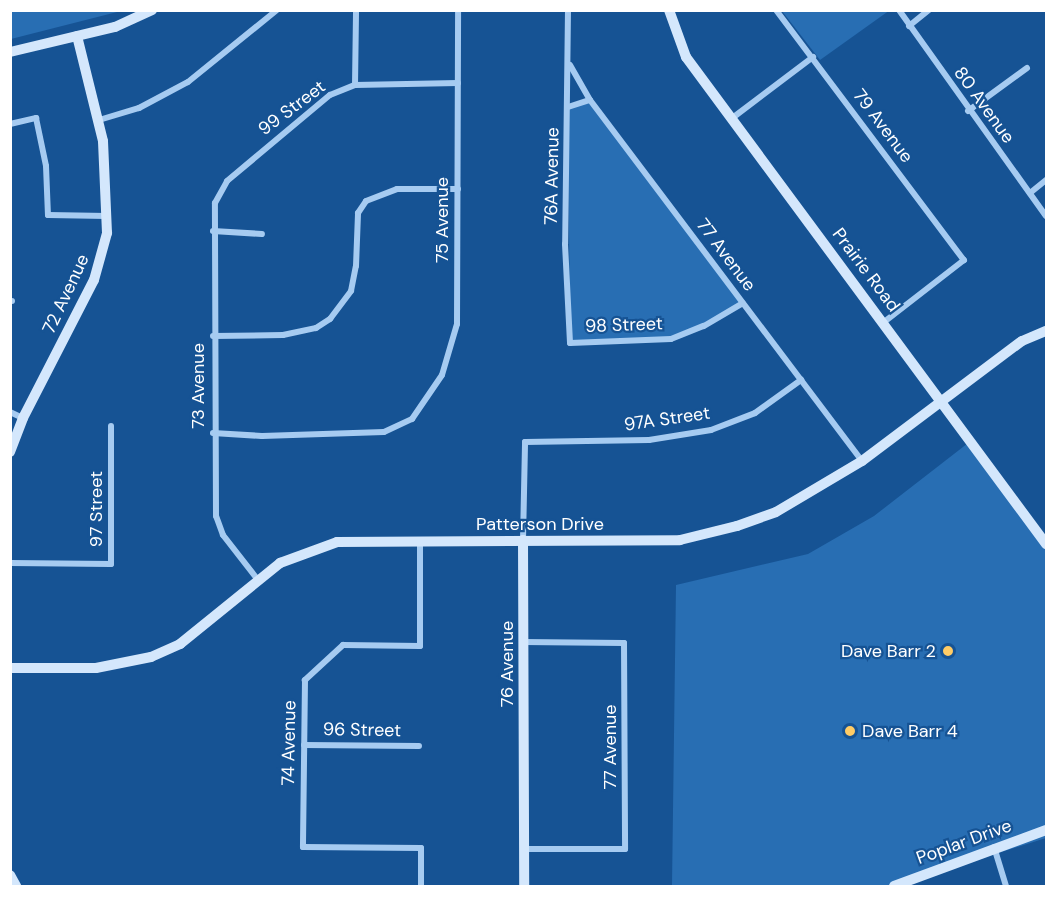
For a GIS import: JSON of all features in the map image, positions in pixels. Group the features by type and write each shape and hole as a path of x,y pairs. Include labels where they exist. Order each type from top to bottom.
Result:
{"street":[{"path":"10,52 134,20 152,10"},
{"path":"99,120 139,108 188,82 277,10"},
{"path":"355,85 357,10"},
{"name":"75 Avenue","path":"213,433 262,436 384,432 412,418 442,375 457,324 458,10"},
{"name":"76A Avenue","path":"568,10 565,244 570,343"},
{"name":"Prairie Road","path":"669,10 686,57 943,400 1047,544"},
{"name":"79 Avenue","path":"776,10 964,260 884,322"},
{"name":"80 Avenue","path":"899,10 968,111 1047,216"},
{"path":"909,26 929,10"},
{"name":"72 Avenue","path":"10,452 23,418 99,267 108,216 106,161 99,120 77,36"},
{"path":"731,119 813,57"},
{"name":"77 Avenue","path":"569,64 590,100 862,461"},
{"path":"968,111 1027,68"},
{"name":"99 Street","path":"227,181 305,113 330,95 355,85 458,83"},
{"path":"568,107 590,100"},
{"path":"10,124 36,118 46,166 48,215 108,216"},
{"path":"1030,193 1047,180"},
{"name":"73 Avenue","path":"227,181 215,203 213,231 213,433 216,516 223,535 258,580"},
{"path":"213,336 283,335 316,328 330,319 351,291 356,266 358,213 366,201 397,189 458,189"},
{"path":"213,231 262,234"},
{"name":"98 Street","path":"570,343 671,339 704,326 743,303"},
{"name":"Patterson Drive","path":"10,668 96,668 151,657 180,644 280,563 337,542 680,540 714,532 776,512 862,461 1022,341 1047,331"},
{"name":"97A Street","path":"525,442 649,440 711,430 755,413 801,380"},
{"path":"10,412 23,418"},
{"name":"97 Street","path":"10,563 111,564 111,426"},
{"name":"76 Avenue","path":"524,886 525,442"},
{"name":"74 Avenue","path":"420,541 420,646 343,645 304,680 303,847 421,848 421,886"},
{"name":"77 Avenue","path":"523,642 624,644 625,849 524,849"},
{"name":"96 Street","path":"304,745 419,746"},
{"name":"Poplar Drive","path":"894,886 907,884 994,847 1047,830"},
{"path":"994,847 1006,886"},
{"path":"10,875 16,886"}],"shaded area":[{"path":"11,10 121,10 121,11 11,39"},
{"path":"782,10 890,10 820,60 782,11"},
{"path":"590,100 743,303 704,326 671,339 570,343 568,107"},
{"path":"972,440 1046,543 1046,838 894,886 672,886 676,585 808,554 874,516"}],"place":[{"name":"Dave Barr 2","path":"948,651"},
{"name":"Dave Barr 4","path":"850,731"}]}
